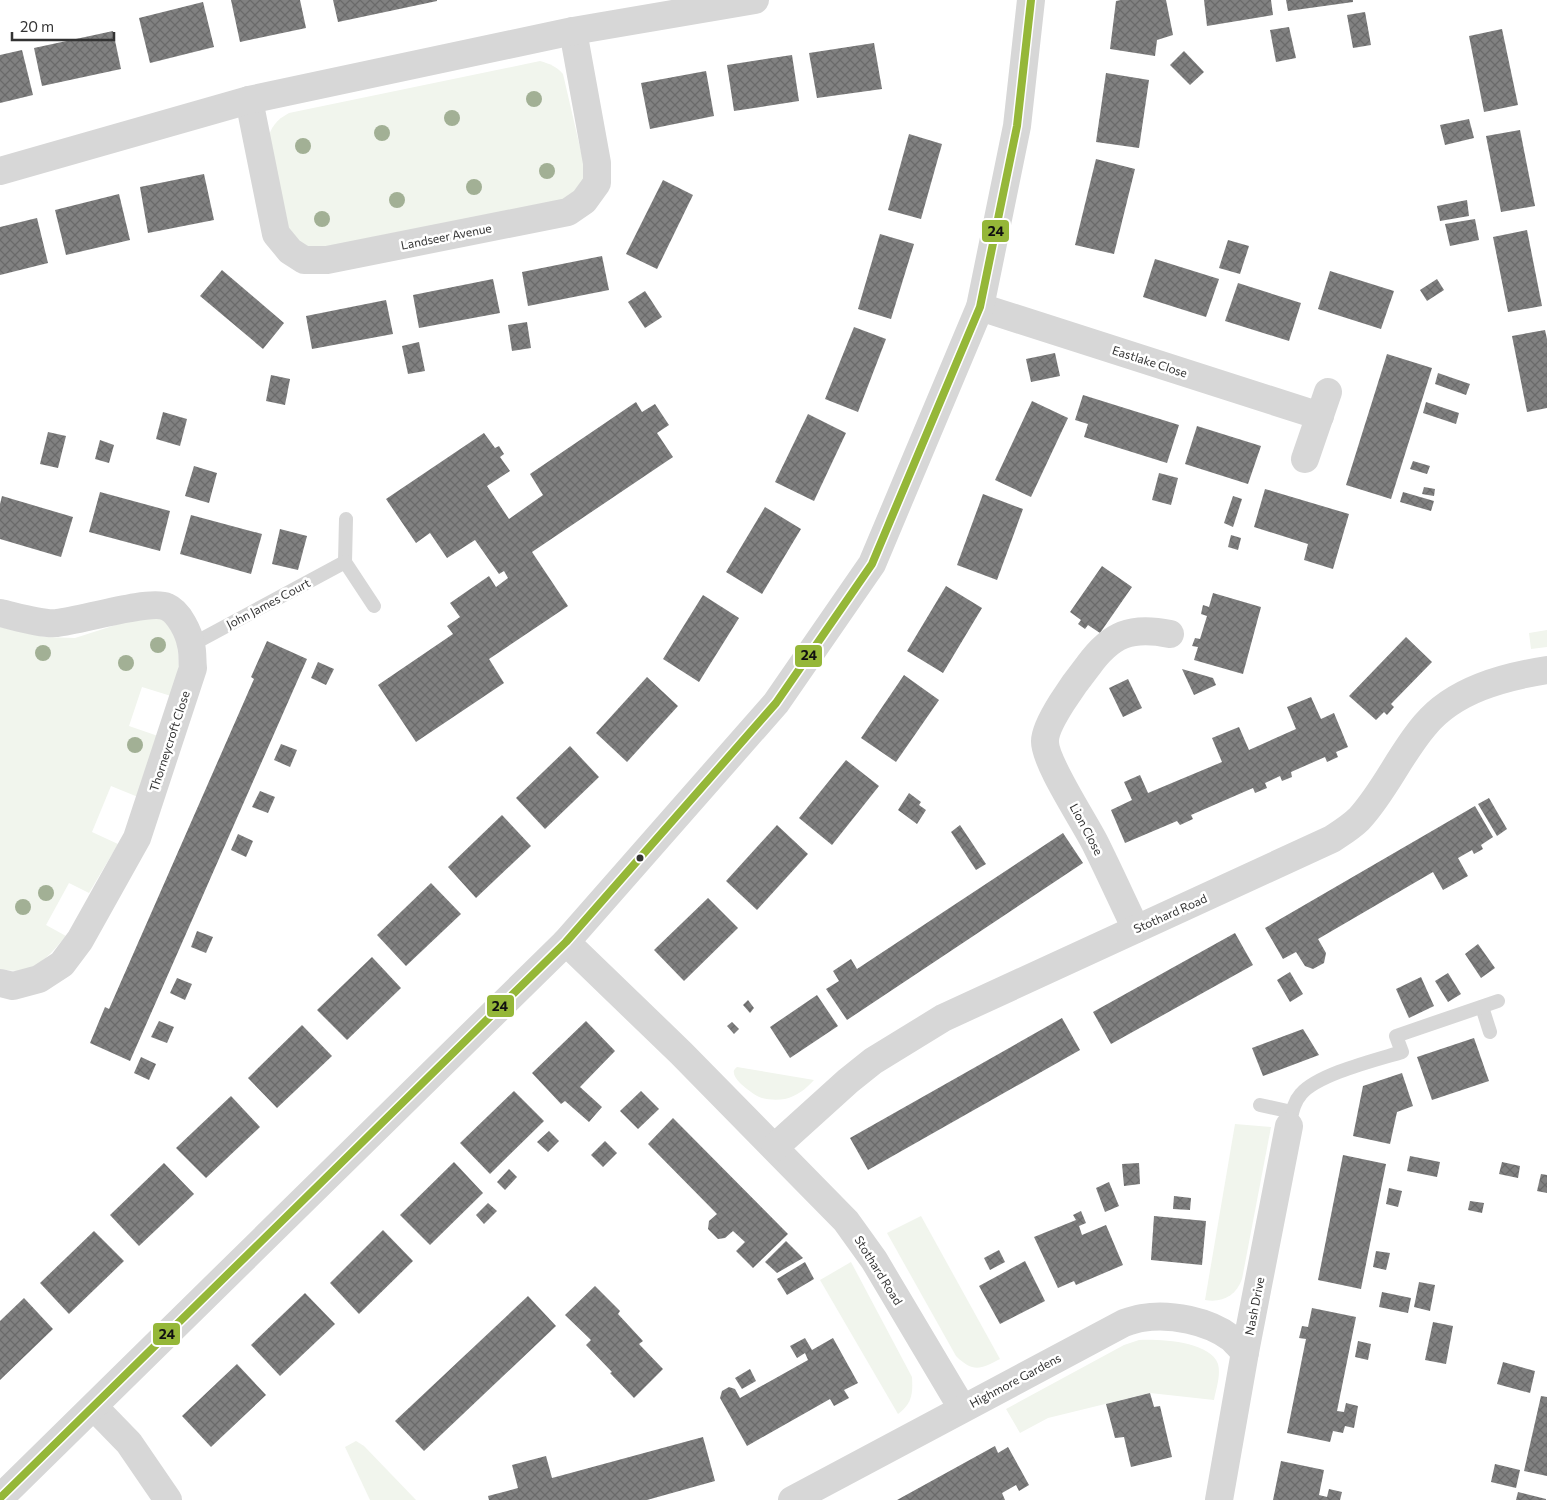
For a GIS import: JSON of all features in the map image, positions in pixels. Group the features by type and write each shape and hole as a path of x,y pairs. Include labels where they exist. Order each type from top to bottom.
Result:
{"street":[{"path":"0,171 248,100 573,31 755,0"},
{"path":"0,1498 566,942 776,703 872,564 980,306 1018,126 1032,0"},
{"name":"Landseer Avenue","path":"248,100 276,234 290,251 304,260 327,260 568,212 584,202 597,183 598,162 573,31"},
{"name":"Eastlake Close","path":"980,306 1324,404 1305,459"},
{"name":"Thorneycroft Close","path":"0,613 54,624 125,609 155,605 167,607 175,614 186,630 191,645 193,668 137,838 80,940 62,964 39,979 13,986 0,983"},
{"name":"Lion Close","path":"1136,929 1095,842 1047,756 1044,742 1037,728 1086,668 1112,640 1135,631 1154,631 1170,634"},
{"name":"Stothard Road","path":"775,1147 848,1080 943,1018 1332,839 1359,819 1421,731 1436,714 1461,697 1490,683 1506,677 1547,670"},
{"name":"Stothard Road","path":"566,942 681,1053 846,1221 874,1260 962,1408"},
{"name":"Nash Drive","path":"1218,1500 1291,1119"},
{"name":"Highmore Gardens","path":"792,1500 1124,1323 1142,1318 1187,1320 1206,1325 1231,1338 1245,1352"},
{"path":"94,1407 129,1443 168,1500"}],"lane":[{"path":"346,520 345,562 374,606"},
{"name":"John James Court","path":"191,645 345,562"},
{"name":"Nash Drive","path":"1291,1119 1296,1102 1302,1092 1323,1078 1403,1057 1396,1036 1498,1001"},
{"path":"1482,1007 1490,1032"},
{"path":"1260,1105 1291,1119"}],"shaded area":[{"path":"540,61 553,66 563,74 585,169 585,180 570,202 311,255 290,238 267,141 272,128 281,118 289,113"},
{"path":"150,614 161,616 177,638 179,666 171,696 142,687 129,726 158,736 138,797 111,786 92,832 118,844 89,893 69,883 46,925 66,936 46,958 34,966 20,971 0,969 0,627 45,637 75,638"},
{"path":"1547,630 1547,647 1531,649 1529,633"},
{"path":"737,1067 814,1080 804,1089 785,1099 762,1098 745,1088 737,1080 734,1070"},
{"path":"1235,1124 1271,1127 1242,1279 1236,1290 1228,1297 1211,1301 1205,1300"},
{"path":"921,1216 1000,1359 988,1365 977,1368 972,1367 956,1356 887,1233"},
{"path":"851,1262 912,1377 911,1398 898,1414 820,1280"},
{"path":"1139,1340 1183,1343 1205,1350 1213,1356 1218,1364 1219,1373 1214,1400 1150,1393 1048,1418 1020,1433 1006,1409 1124,1345"},
{"path":"356,1441 364,1446 416,1500 370,1500 345,1447"}],"building":[{"path":"231,0 300,0 306,28 240,42"},
{"path":"333,0 437,0 437,1 338,22"},
{"path":"1166,0 1173,35 1157,40 1155,56 1110,49 1116,1"},
{"path":"1204,0 1271,0 1273,15 1207,26"},
{"path":"1286,0 1353,0 1353,2 1288,11"},
{"path":"203,2 214,47 150,63 139,18"},
{"path":"1365,12 1371,45 1353,48 1347,15"},
{"path":"1289,27 1296,58 1276,62 1270,30"},
{"path":"1502,29 1518,105 1484,112 1469,36"},
{"path":"113,31 121,69 42,86 34,48"},
{"path":"874,43 882,89 817,98 809,53"},
{"path":"22,50 33,95 0,103 0,55"},
{"path":"1184,51 1204,72 1190,85 1170,65"},
{"path":"792,55 799,101 734,111 727,65"},
{"path":"706,71 714,116 650,129 641,83"},
{"path":"1106,73 1149,80 1139,148 1096,142"},
{"path":"1469,119 1474,138 1445,145 1440,125"},
{"path":"1520,130 1535,206 1501,212 1486,136"},
{"path":"909,134 942,144 921,219 888,210"},
{"path":"1096,159 1135,169 1114,254 1075,245"},
{"path":"204,174 214,220 148,233 140,187"},
{"path":"663,180 693,195 657,269 626,254"},
{"path":"119,194 130,240 66,255 55,210"},
{"path":"1467,200 1469,216 1440,221 1437,206"},
{"path":"37,218 48,263 0,275 0,227"},
{"path":"1475,219 1479,240 1450,246 1445,224"},
{"path":"1527,230 1542,306 1508,312 1493,237"},
{"path":"880,234 914,244 891,319 858,309"},
{"path":"1228,240 1249,246 1240,274 1219,268"},
{"path":"602,256 609,290 528,306 522,272"},
{"path":"1155,259 1219,279 1206,317 1143,297"},
{"path":"222,270 284,323 263,349 200,296"},
{"path":"1330,271 1394,291 1381,329 1318,309"},
{"path":"493,279 500,313 419,328 413,295"},
{"path":"1437,279 1444,290 1427,301 1420,290"},
{"path":"1238,283 1301,303 1289,341 1225,321"},
{"path":"645,291 662,317 645,328 628,302"},
{"path":"386,300 393,334 312,349 306,316"},
{"path":"527,322 531,348 512,351 508,325"},
{"path":"854,327 886,339 858,412 825,399"},
{"path":"1545,330 1547,339 1547,408 1527,412 1512,336"},
{"path":"419,342 425,371 408,374 402,346"},
{"path":"1055,353 1060,376 1031,382 1026,359"},
{"path":"1387,354 1432,368 1391,499 1346,485"},
{"path":"1438,373 1470,384 1466,395 1435,384"},
{"path":"271,375 290,379 285,405 266,401"},
{"path":"1083,395 1179,425 1167,463 1084,437 1088,424 1075,420"},
{"path":"1032,401 1068,418 1031,497 995,480"},
{"path":"636,402 642,412 655,404 669,425 657,433 673,457 532,552 568,606 489,659 504,683 416,742 378,685 453,634 447,626 460,617 450,603 489,576 496,587 508,578 504,571 499,574 475,540 447,558 430,533 416,543 386,499 484,433 495,448 499,446 504,454 500,457 510,471 487,486 509,519 543,495 530,474"},
{"path":"1426,402 1459,413 1456,424 1423,413"},
{"path":"163,412 187,419 180,446 156,439"},
{"path":"808,414 846,433 814,501 775,482"},
{"path":"1197,426 1261,446 1248,484 1185,464"},
{"path":"48,432 66,436 58,468 40,464"},
{"path":"100,440 114,445 109,463 95,459"},
{"path":"1413,461 1430,466 1427,474 1410,469"},
{"path":"194,466 217,473 209,503 185,496"},
{"path":"1159,473 1178,478 1171,505 1152,500"},
{"path":"1424,487 1435,489 1434,496 1422,494"},
{"path":"1265,489 1349,514 1333,569 1304,560 1308,544 1254,527"},
{"path":"100,492 170,511 160,551 89,532"},
{"path":"1403,492 1434,501 1431,511 1400,502"},
{"path":"983,494 1023,509 997,580 957,565"},
{"path":"2,496 73,517 61,557 0,539 0,504"},
{"path":"1233,496 1242,499 1233,527 1224,523"},
{"path":"765,507 801,529 762,594 726,572"},
{"path":"191,515 262,534 251,574 180,554"},
{"path":"280,529 307,536 298,570 272,564"},
{"path":"1231,535 1241,538 1238,550 1228,547"},
{"path":"1102,566 1132,587 1100,633 1088,625 1085,629 1078,624 1081,620 1070,612"},
{"path":"946,586 982,608 943,673 907,651"},
{"path":"1213,593 1261,607 1243,674 1194,660 1198,647 1192,646 1195,638 1200,639 1207,616 1201,614 1203,605 1209,607"},
{"path":"703,595 739,618 699,682 663,659"},
{"path":"1406,637 1432,662 1391,704 1394,707 1387,715 1384,712 1376,720 1349,696"},
{"path":"267,641 307,659 130,1061 90,1043 105,1007 109,1009 254,679 251,677"},
{"path":"318,662 334,669 326,685 311,678"},
{"path":"1182,669 1213,678 1216,685 1194,695"},
{"path":"904,675 939,700 896,762 861,738"},
{"path":"647,677 678,706 627,762 596,733"},
{"path":"1128,679 1142,708 1123,717 1109,688"},
{"path":"1311,697 1321,719 1334,713 1348,747 1336,752 1338,757 1327,762 1325,757 1291,772 1292,777 1282,781 1280,776 1265,783 1267,788 1255,793 1253,788 1191,815 1193,819 1180,825 1177,821 1125,843 1111,810 1132,800 1124,782 1140,775 1148,793 1222,762 1212,738 1239,727 1249,750 1296,729 1287,707"},
{"path":"281,744 297,750 290,767 274,760"},
{"path":"570,746 599,777 545,829 516,798"},
{"path":"846,760 879,786 832,845 799,818"},
{"path":"260,791 275,797 268,813 252,807"},
{"path":"909,793 921,802 919,805 926,810 917,824 898,810"},
{"path":"1489,798 1507,829 1497,836 1478,804"},
{"path":"1475,806 1493,837 1481,845 1483,849 1474,854 1472,850 1458,858 1468,876 1443,890 1433,872 1318,939 1326,953 1324,963 1313,969 1305,966 1296,952 1283,959 1265,928"},
{"path":"502,815 531,846 476,898 448,867"},
{"path":"777,825 808,854 757,910 726,881"},
{"path":"960,825 986,864 976,870 951,832"},
{"path":"1063,833 1083,863 847,1020 826,989 839,981 833,971 851,959 857,969"},
{"path":"238,834 253,841 246,857 231,850"},
{"path":"431,883 461,914 406,966 377,935"},
{"path":"708,898 738,928 684,981 654,950"},
{"path":"197,931 213,937 206,953 191,947"},
{"path":"1235,933 1253,965 1111,1044 1093,1012"},
{"path":"1478,944 1495,968 1481,978 1465,954"},
{"path":"372,957 401,988 347,1040 317,1010"},
{"path":"1290,972 1303,994 1290,1002 1277,980"},
{"path":"1448,973 1461,994 1448,1002 1435,981"},
{"path":"1421,977 1434,1006 1409,1018 1396,989"},
{"path":"177,978 192,984 185,1000 170,993"},
{"path":"817,995 838,1026 790,1058 770,1027"},
{"path":"748,1000 754,1008 750,1013 743,1005"},
{"path":"1062,1018 1080,1050 868,1170 850,1138"},
{"path":"159,1021 174,1027 167,1043 151,1037"},
{"path":"586,1021 615,1051 580,1087 602,1107 589,1122 565,1101 561,1104 532,1073"},
{"path":"732,1022 739,1029 734,1034 727,1026"},
{"path":"302,1025 332,1056 277,1108 248,1078"},
{"path":"1303,1029 1319,1055 1263,1076 1252,1048"},
{"path":"1474,1038 1489,1081 1432,1100 1417,1057"},
{"path":"141,1057 156,1064 149,1080 134,1073"},
{"path":"1402,1073 1413,1106 1397,1112 1390,1144 1353,1136 1363,1086"},
{"path":"514,1091 544,1121 490,1174 460,1143"},
{"path":"641,1091 659,1109 638,1129 620,1111"},
{"path":"231,1096 260,1127 206,1178 176,1148"},
{"path":"673,1118 788,1234 753,1268 736,1251 745,1242 733,1231 725,1238 718,1239 708,1229 709,1221 717,1214 648,1144"},
{"path":"549,1131 559,1141 548,1152 537,1142"},
{"path":"605,1141 617,1153 603,1167 591,1155"},
{"path":"1343,1155 1386,1164 1361,1289 1318,1280"},
{"path":"1410,1156 1440,1162 1437,1177 1407,1171"},
{"path":"454,1162 483,1193 430,1245 400,1215"},
{"path":"1502,1162 1520,1166 1518,1178 1499,1174"},
{"path":"164,1163 194,1194 139,1246 110,1215"},
{"path":"1139,1163 1140,1184 1124,1186 1122,1164"},
{"path":"509,1169 517,1177 505,1190 497,1182"},
{"path":"1541,1174 1547,1175 1547,1193 1537,1191"},
{"path":"1109,1182 1119,1206 1105,1212 1096,1188"},
{"path":"1389,1188 1402,1191 1398,1207 1386,1204"},
{"path":"1174,1196 1191,1198 1190,1210 1173,1209"},
{"path":"1470,1201 1484,1203 1482,1213 1468,1210"},
{"path":"488,1203 497,1211 484,1224 476,1215"},
{"path":"1081,1211 1086,1223 1079,1226 1082,1235 1106,1225 1123,1265 1076,1285 1074,1281 1058,1288 1034,1237 1076,1220 1073,1215"},
{"path":"1154,1216 1206,1221 1202,1265 1151,1260"},
{"path":"383,1230 413,1261 359,1314 330,1283"},
{"path":"94,1231 124,1261 69,1314 40,1283"},
{"path":"786,1241 803,1258 777,1273 765,1262"},
{"path":"999,1250 1005,1262 990,1270 984,1258"},
{"path":"1376,1251 1390,1253 1386,1270 1373,1267"},
{"path":"1025,1261 1045,1301 1000,1324 979,1286"},
{"path":"805,1262 814,1279 787,1295 777,1279"},
{"path":"1419,1282 1435,1285 1430,1311 1414,1307"},
{"path":"595,1286 620,1311 618,1314 643,1341 639,1344 663,1369 634,1398 586,1345 591,1340 565,1315"},
{"path":"1382,1292 1411,1298 1408,1313 1379,1307"},
{"path":"305,1293 335,1324 280,1376 251,1345"},
{"path":"528,1296 556,1326 424,1451 395,1421"},
{"path":"24,1298 53,1329 0,1380 0,1321"},
{"path":"1312,1308 1356,1317 1337,1411 1344,1412 1346,1403 1358,1406 1354,1428 1345,1426 1343,1433 1333,1431 1330,1442 1287,1433 1306,1339 1299,1338 1302,1326 1308,1327"},
{"path":"1433,1322 1453,1326 1446,1364 1425,1360"},
{"path":"805,1338 812,1350 833,1338 858,1383 844,1390 849,1398 834,1406 830,1399 747,1446 720,1398 722,1391 729,1387 735,1389 740,1398 808,1360 805,1353 797,1358 790,1346"},
{"path":"1358,1341 1371,1344 1368,1360 1355,1357"},
{"path":"1503,1362 1535,1371 1530,1393 1497,1384"},
{"path":"237,1364 266,1395 211,1447 182,1416"},
{"path":"750,1369 756,1381 742,1389 735,1378"},
{"path":"1150,1393 1154,1407 1160,1406 1172,1457 1131,1467 1124,1437 1115,1438 1106,1404"},
{"path":"1541,1396 1547,1397 1547,1476 1524,1471"},
{"path":"703,1437 715,1481 647,1500 489,1500 488,1496 518,1488 512,1465 546,1456 552,1478"},
{"path":"995,1446 998,1453 1008,1447 1029,1485 1019,1491 1016,1485 1002,1493 1005,1500 897,1500"},
{"path":"1281,1461 1324,1470 1319,1495 1327,1497 1329,1489 1342,1492 1340,1500 1273,1500"},
{"path":"1495,1464 1520,1470 1516,1488 1491,1482"},
{"path":"1518,1492 1546,1499 1546,1500 1516,1500"}],"transit line":[{"name":"24","path":"0,1498 566,942 776,703 872,564 980,307 1017,126 1031,0"}]}
